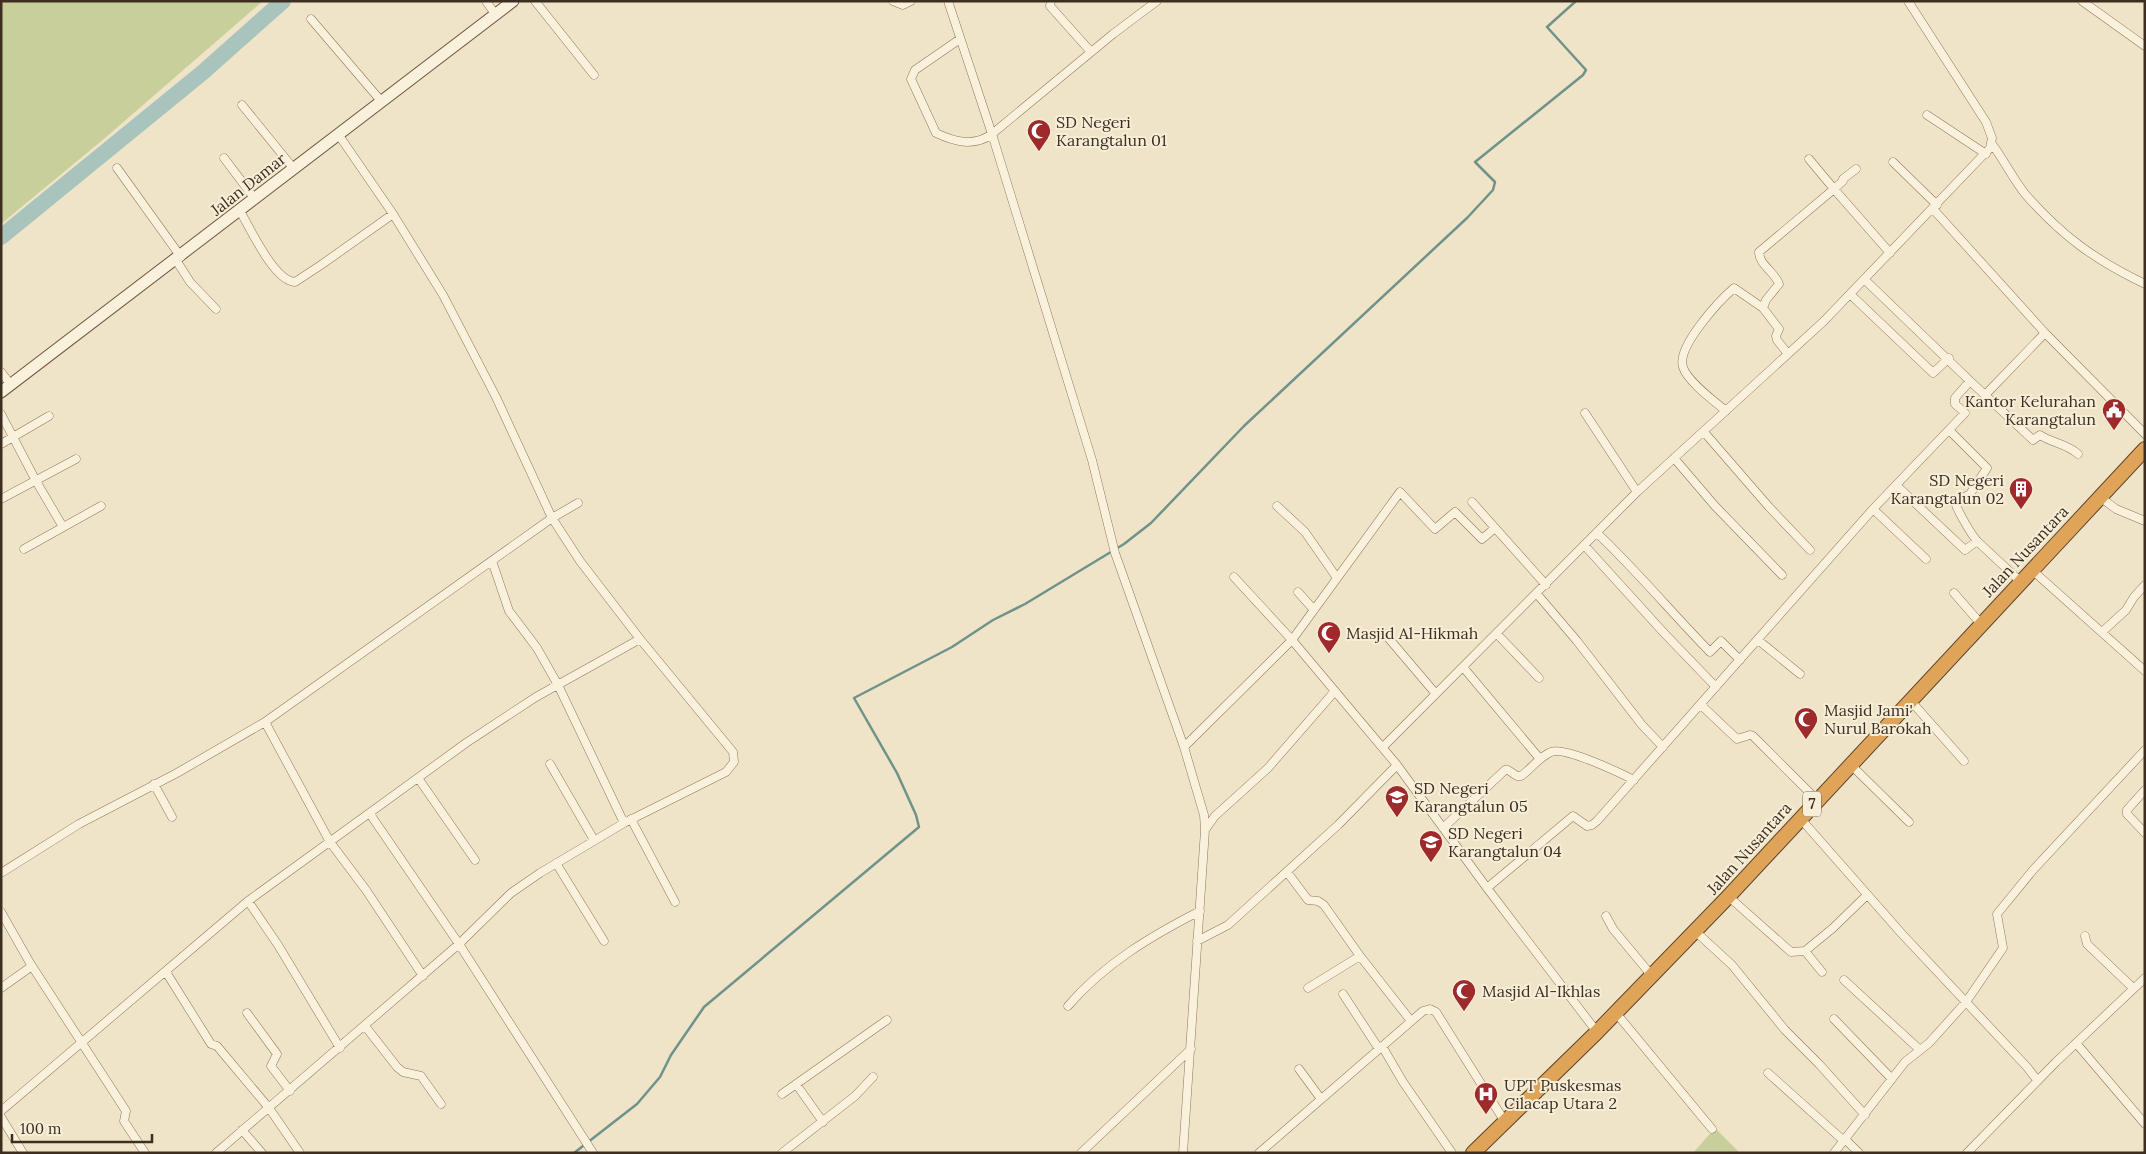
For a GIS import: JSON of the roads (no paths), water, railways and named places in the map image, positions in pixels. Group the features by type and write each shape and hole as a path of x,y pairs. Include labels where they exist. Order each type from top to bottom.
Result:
{"highway":[{"name":"Jalan Nusantara","path":"1473,1153 1616,1013 1729,897 1850,764 2145,449"}],"street":[{"path":"486,1 495,14"},
{"name":"Jalan Damar","path":"1,392 513,1"},
{"path":"535,1 594,74"},
{"path":"893,1 903,5 911,1"},
{"path":"948,1 992,134 1092,460 1114,553 1184,747 1204,815 1205,830 1200,911 1183,1153"},
{"path":"1051,1 1050,6 1053,11 1091,52"},
{"path":"960,39 915,70 911,76 913,86 936,133 975,143 984,140 992,134 1091,52 1158,1"},
{"path":"1908,1 1986,122 1992,144 2025,194 2060,230 2095,258 2145,284"},
{"path":"2082,1 2145,46"},
{"path":"310,20 381,101"},
{"path":"242,105 294,169"},
{"path":"1927,115 1986,154"},
{"path":"216,1153 423,976 459,944 510,893 594,840 726,772 734,762 733,752 640,639 580,561 552,518 496,397 455,318 392,214 338,134"},
{"path":"1383,747 1637,492 1788,354 1850,294 1986,154 1992,144"},
{"path":"224,158 255,199"},
{"path":"1809,159 1890,253"},
{"path":"1893,162 2045,333 2145,434"},
{"path":"116,168 178,258 190,282 216,309"},
{"path":"1763,308 1764,303 1779,284 1777,278 1762,262 1759,252 1856,169"},
{"path":"240,211 262,249 279,272 286,280 295,282 392,214"},
{"path":"1864,279 2033,440 2040,435 2078,454"},
{"path":"1726,411 1694,381 1683,368 1682,361 1692,335 1734,288 1763,308 1777,326 1779,331 1776,336 1777,340 1788,354"},
{"path":"1850,294 1933,374 1949,358"},
{"path":"1986,394 2045,333"},
{"path":"1,372 11,385"},
{"path":"1488,888 1573,816 1576,816 1586,826 1592,825 1873,509 1966,413 1955,404 1954,398 1970,381"},
{"path":"1585,413 1637,492"},
{"path":"1,414 36,481 63,527"},
{"path":"1,444 49,416"},
{"path":"1949,430 1987,468 1970,494 1955,502 1957,510 1964,518 1970,532 1977,541 2020,582"},
{"path":"1704,432 1769,507 1810,550"},
{"path":"1674,458 1715,506 1782,576"},
{"path":"1,499 76,459"},
{"path":"1896,486 1965,550 1977,541"},
{"path":"1184,747 1292,640 1400,492 1435,529 1456,512 1482,539 1495,528"},
{"path":"2100,497 2116,509 2145,521"},
{"path":"1472,502 1546,584"},
{"path":"1,873 79,824 265,722 552,518 578,504"},
{"path":"24,549 101,506"},
{"path":"1277,506 1304,532 1337,578"},
{"path":"1873,509 1926,560"},
{"path":"1597,533 1640,576 1672,613 1710,652 1721,641 1740,660"},
{"path":"1585,546 1716,687"},
{"path":"492,561 509,610 537,648 628,821 675,902"},
{"path":"2032,570 2145,671"},
{"path":"1234,577 1292,640 1383,747 1597,1032"},
{"path":"2102,632 2126,610 2134,597 2145,586"},
{"path":"1298,592 1314,610"},
{"path":"1954,592 1981,624"},
{"path":"1537,594 1577,641 1642,725 1663,747"},
{"path":"1385,634 1436,694"},
{"path":"1497,634 1540,678"},
{"path":"1,1112 248,901 466,743 558,685 640,639"},
{"path":"1758,640 1800,674"},
{"path":"1463,667 1540,759"},
{"path":"1205,830 1215,816 1268,768 1335,691"},
{"path":"1910,700 1964,761"},
{"path":"1700,705 1737,739 1750,735 1753,736 1817,800"},
{"path":"265,722 330,842 366,890 423,976"},
{"path":"1834,1153 1905,1062 1929,1043 1966,1002 2003,948 1997,914 2033,870 2145,750"},
{"path":"1443,828 1505,770 1521,776 1540,759 1552,752 1563,751 1607,767 1634,780"},
{"path":"550,764 594,840"},
{"path":"1850,764 1908,822"},
{"path":"1197,941 1228,925 1338,825 1397,765"},
{"path":"418,778 475,860"},
{"path":"154,784 172,817"},
{"path":"2145,790 2127,810 2127,814 2145,833"},
{"path":"370,814 459,944 591,1151"},
{"path":"1800,818 1867,895 2027,1066 2037,1080"},
{"path":"556,863 604,941"},
{"path":"1287,872 1308,900 1318,900 1324,905 1360,956 1411,1021"},
{"path":"1729,897 1791,952 1805,951 1833,928 1867,895"},
{"path":"248,901 278,945 340,1048"},
{"path":"1068,1006 1100,974 1138,946 1200,911"},
{"path":"1,912 32,966 84,1043 126,1111 124,1121 145,1153"},
{"path":"1606,916 1613,929 1652,976"},
{"path":"1695,931 1738,972 1785,1030 1865,1115"},
{"path":"2085,936 2087,944 2134,988"},
{"path":"1805,951 1822,972"},
{"path":"1308,988 1360,956"},
{"path":"1,988 32,966"},
{"path":"166,972 211,1044 218,1046 269,1108 300,1153"},
{"path":"1966,1153 2037,1080 2145,978"},
{"path":"1844,980 1920,1050"},
{"path":"1343,994 1452,1153"},
{"path":"1259,1153 1411,1021 1423,1011 1430,1009 1436,1012 1505,1122"},
{"path":"247,1013 277,1054 271,1066 290,1091"},
{"path":"1616,1013 1712,1129"},
{"path":"1834,1019 1892,1079"},
{"path":"782,1094 887,1020"},
{"path":"365,1026 397,1068 403,1072 421,1076 441,1104"},
{"path":"2076,1043 2145,1124"},
{"path":"1081,1153 1191,1049"},
{"path":"1299,1068 1321,1099"},
{"path":"1768,1073 1859,1153"},
{"path":"785,1152 855,1096 873,1077"},
{"path":"796,1084 823,1122"},
{"path":"1,1117 23,1153"},
{"path":"242,1130 262,1153"}],"waterway":[{"path":"1,237 202,73 283,1"},
{"path":"574,1153 637,1104 660,1077 671,1055 704,1007 919,827 916,815 897,773 854,698 952,647 993,620 1025,604 1124,544 1151,523 1244,426 1467,218 1493,190 1495,182 1475,162 1583,75 1586,70 1547,27 1576,1"}],"place":[{"name":"SD Negeri Karangtalun 01","path":"1039,152"},
{"name":"Kantor Kelurahan Karangtalun","path":"2114,431"},
{"name":"SD Negeri Karangtalun 02","path":"2021,510"},
{"name":"Masjid Al-Hikmah","path":"1329,654"},
{"name":"Masjid Jami' Nurul Barokah","path":"1806,740"},
{"name":"SD Negeri Karangtalun 05","path":"1397,818"},
{"name":"SD Negeri Karangtalun 04","path":"1431,863"},
{"name":"Masjid Al-Ikhlas","path":"1464,1012"},
{"name":"UPT Puskesmas Cilacap Utara 2","path":"1486,1115"}]}
